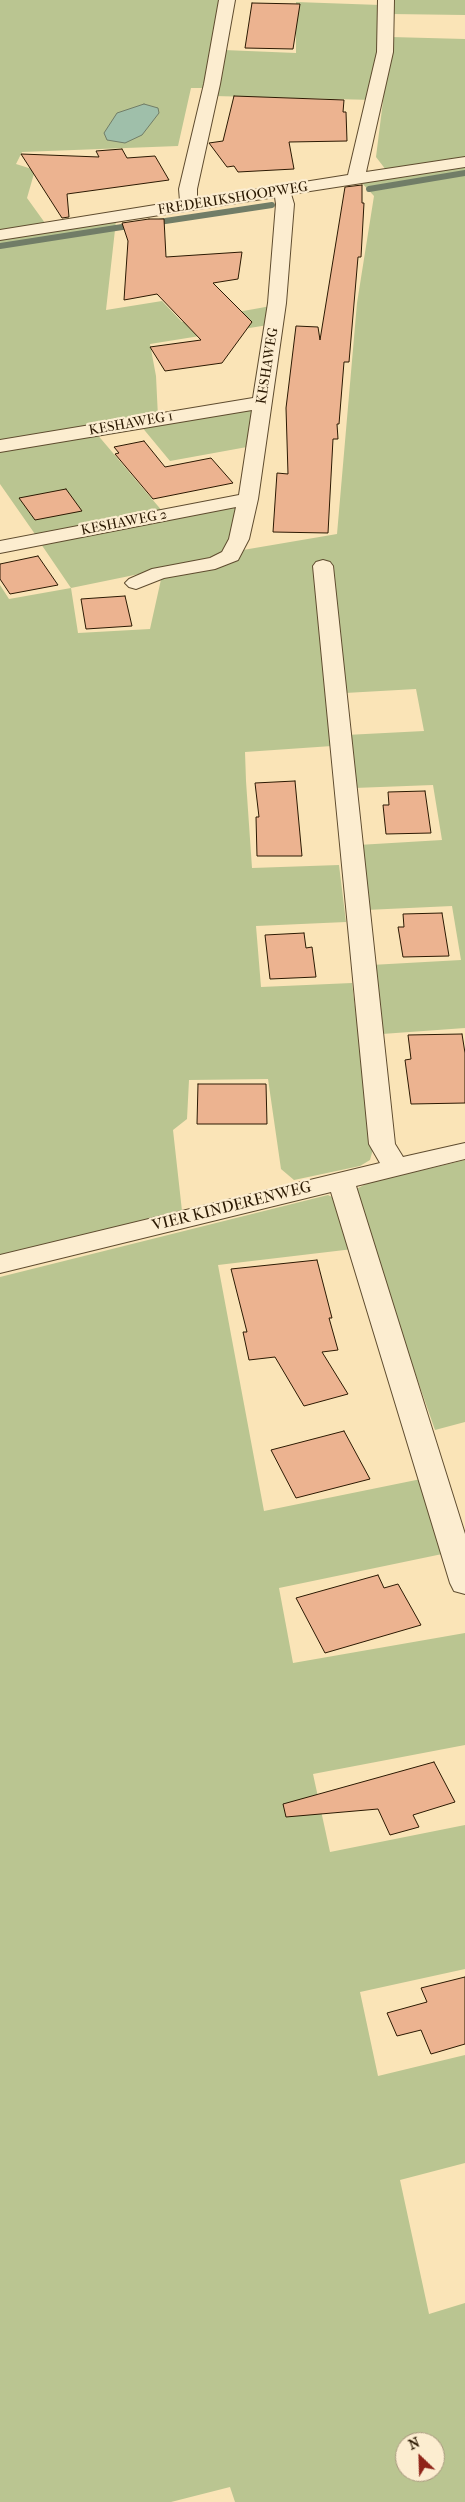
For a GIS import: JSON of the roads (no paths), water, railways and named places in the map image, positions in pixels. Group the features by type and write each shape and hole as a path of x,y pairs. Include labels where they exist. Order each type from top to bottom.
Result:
{"street":[{"path":"189,205 188,190 212,84 227,0"},
{"path":"355,178 362,158 385,52 386,0"},
{"name":"FREDERIKSHOOPWEG","path":"0,234 465,162"},
{"name":"KESHAWEG","path":"136,583 159,573 216,563 231,556 239,539 248,499 277,303 285,204 282,191"},
{"name":"KESHAWEG 1","path":"0,446 262,402"},
{"name":"KESHAWEG 2","path":"0,548 248,499"},
{"path":"323,566 382,1144 396,1167"},
{"name":"VIER KINDERENWEG","path":"0,1264 465,1151"},
{"path":"340,1180 465,1584"}],"waterway":[{"path":"369,189 465,173"},
{"path":"152,223 272,205"},
{"path":"0,246 135,225"}]}
